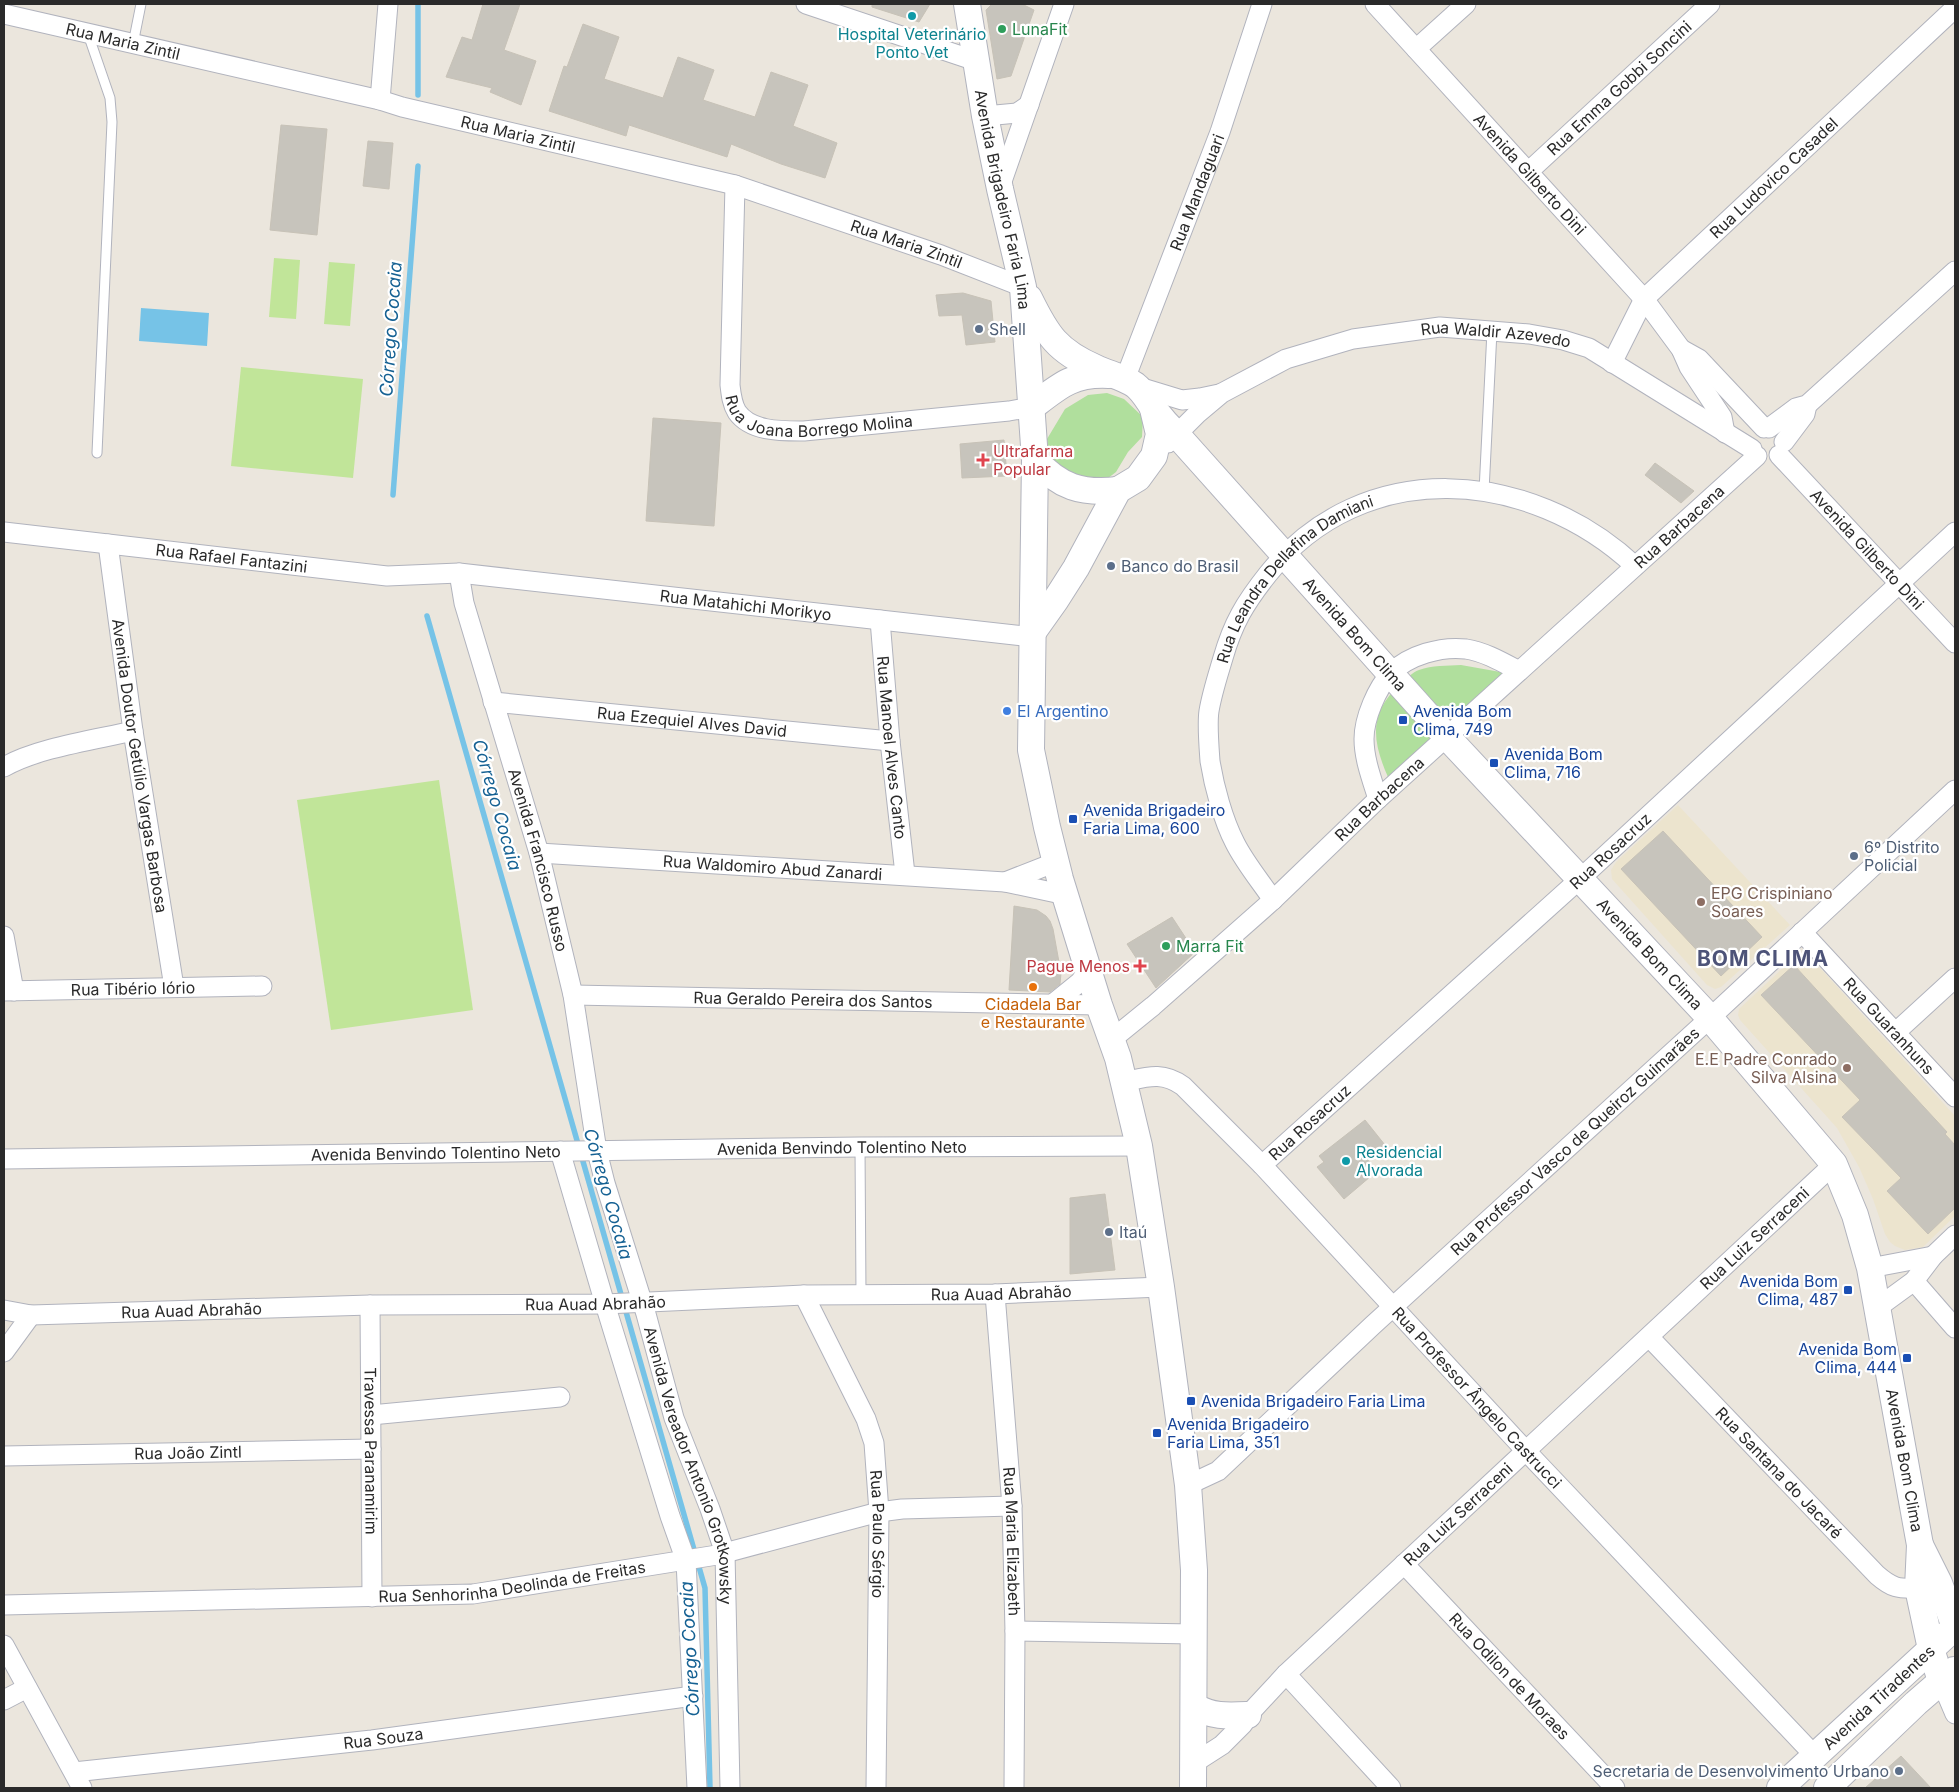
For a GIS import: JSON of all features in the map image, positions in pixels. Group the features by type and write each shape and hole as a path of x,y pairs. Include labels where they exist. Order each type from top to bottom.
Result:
{"main road":[{"name":"Avenida Brigadeiro Faria Lima","path":"967,4 985,116 1023,287 1034,460 1031,750 1056,862 1111,1040 1140,1146 1188,1485 1194,1570 1193,1776"},
{"name":"Avenida Bom Clima","path":"1023,287 1042,325 1055,342 1078,359 1124,380 1146,396 1153,409 1447,737 1710,1018 1834,1164 1855,1215 1870,1268 1920,1545 1918,1588 1931,1649 1948,1675"},
{"path":"1032,407 1059,385 1076,377 1094,374 1124,380"},
{"path":"1153,409 1159,434 1154,456 1173,453 1198,458"},
{"name":"Rua Waldir Azevedo","path":"1033,635 1076,568 1118,490 1138,478 1154,456"},
{"path":"1034,460 1048,474 1063,484 1080,490 1099,492 1118,490"},
{"name":"Avenida Bom Clima","path":"1920,1545 1939,1583 1955,1627"},
{"name":"Avenida Tiradentes","path":"1780,1788 1955,1627"},
{"name":"Avenida Tiradentes","path":"1827,1788 1948,1675"},
{"path":"1194,1706 1202,1711 1220,1716 1248,1715"}],"street":[{"path":"380,100 388,4"},
{"path":"806,4 976,62"},
{"path":"1000,189 1064,4"},
{"name":"Rua Mandaguari","path":"1124,380 1220,132 1262,4"},
{"name":"Avenida Gilberto Dini","path":"1375,4 1644,299 1681,349 1689,367 1722,417 1725,433"},
{"path":"1416,49 1466,4"},
{"name":"Rua Emma Gobbi Soncini","path":"1528,172 1710,4"},
{"name":"Rua Ludovico Casadel","path":"1612,363 1644,299 1955,8"},
{"name":"Rua Maria Zintil","path":"4,14 380,100 402,107 735,186 941,255 1023,287"},
{"path":"985,116 1017,113 1029,105"},
{"name":"Rua Joana Borrego Molina","path":"735,186 730,385 737,412 747,421 771,430 804,431 1009,411 1032,407"},
{"path":"1807,405 1805,414 1782,448 1769,460 1763,460 1755,453 1751,444 1755,434 1796,408 1807,405 1955,271"},
{"name":"Rua Waldir Azevedo","path":"1154,456 1196,414 1222,393 1286,359 1353,339 1440,327 1529,334 1564,340 1589,348 1755,453"},
{"name":"Avenida Gilberto Dini","path":"1681,349 1699,359 1767,428"},
{"name":"Rua Waldir Azevedo","path":"1124,380 1182,400 1222,393"},
{"path":"1767,428 1779,432 1782,448"},
{"name":"Avenida Gilberto Dini","path":"1782,448 1899,584 1955,643"},
{"name":"Rua Barbacena","path":"1111,1040 1153,1006 1273,900 1378,799 1635,566 1755,453"},
{"name":"Rua Leandra Dellafina Damiani","path":"1273,900 1235,843 1222,811 1210,761 1209,712 1231,632 1247,599 1284,554 1309,533 1336,516 1376,498 1414,491 1451,489 1484,491 1521,498 1557,512 1615,547 1635,566"},
{"name":"Rua Rafael Fantazini","path":"4,532 387,576 441,572 460,573"},
{"name":"Rua Rosacruz","path":"1262,1165 1581,878 1955,532"},
{"name":"Avenida Doutor Getúlio Vargas Barbosa","path":"108,544 133,731 174,987"},
{"name":"Rua Matahichi Morikyo","path":"460,573 880,620 1033,635"},
{"name":"Avenida Francisco Russo","path":"460,573 464,604 539,853 573,994 594,1151"},
{"name":"Rua Manoel Alves Canto","path":"880,620 890,741 905,874"},
{"path":"1378,799 1368,765 1364,739 1373,701 1391,673 1419,655 1443,650 1465,649 1490,656 1519,671"},
{"name":"Rua Ezequiel Alves David","path":"494,702 890,741"},
{"path":"4,767 58,748 133,731"},
{"name":"Rua Professor Vasco de Queiroz Guimarães","path":"1188,1485 1218,1471 1393,1307 1710,1018 1955,790"},
{"name":"Rua Waldomiro Abud Zanardi","path":"539,853 905,874 1005,882 1066,895"},
{"name":"Rua Waldomiro Abud Zanardi","path":"1005,882 1056,862"},
{"name":"Rua Guaranhuns","path":"1802,932 1955,1098"},
{"path":"4,936 9,991"},
{"path":"1054,1004 1080,982 1088,969"},
{"path":"1896,1032 1955,978"},
{"name":"Rua Tibério Iório","path":"9,991 262,986"},
{"name":"Rua Geraldo Pereira dos Santos","path":"573,994 1099,1005"},
{"name":"Rua Professor Ângelo Castrucci","path":"1123,1082 1154,1076 1173,1079 1183,1086 1262,1165 1526,1451 1814,1755"},
{"name":"Avenida Benvindo Tolentino Neto","path":"4,1159 860,1147 1140,1146"},
{"name":"Avenida Vereador Antonio Grotkowsky","path":"564,1151 670,1516 691,1560 693,1696 697,1788"},
{"name":"Avenida Vereador Antonio Grotkowsky","path":"594,1151 674,1418 710,1509 721,1554 730,1788"},
{"name":"Rua Luiz Serraceni","path":"1193,1776 1244,1724 1248,1715 1286,1674 1834,1164"},
{"path":"1877,1308 1914,1281 1933,1256 1955,1235"},
{"path":"1870,1268 1933,1256"},
{"path":"1914,1281 1955,1328"},
{"name":"Rua Auad Abrahão","path":"4,1310 31,1315 370,1305 609,1304 804,1295 995,1294 1161,1287"},
{"name":"Rua Maria Elizabeth","path":"995,1294 1012,1506 1016,1631 1014,1788"},
{"name":"Rua Paulo Sérgio","path":"804,1295 871,1430 874,1443 879,1512 876,1788"},
{"name":"Travessa Paranamirim","path":"370,1305 372,1597"},
{"path":"4,1352 31,1315"},
{"name":"Rua Santana do Jacaré","path":"1649,1337 1876,1575 1888,1585 1900,1589 1918,1588"},
{"path":"370,1415 560,1397"},
{"name":"Rua João Zintl","path":"4,1456 371,1448"},
{"name":"Rua Senhorinha Deolinda de Freitas","path":"4,1605 473,1594 721,1554 879,1512 1012,1506"},
{"name":"Rua Odilon de Moraes","path":"1404,1564 1615,1788"},
{"path":"1016,1631 1194,1634"},
{"path":"4,1645 78,1780"},
{"path":"1286,1674 1391,1788"},
{"name":"Avenida Bom Clima","path":"1948,1675 1955,1714"},
{"path":"4,1700 27,1688"},
{"name":"Rua Souza","path":"78,1780 693,1696"}],"lane":[{"path":"133,44 142,4"},
{"path":"88,34 110,98 112,122 97,453"},
{"path":"1484,491 1492,331"},
{"path":"860,1147 861,1295"}],"shaded area":[{"name":"EPG Crispiniano Soares","path":"1678,805 1790,925 1721,987 1715,989 1707,985 1612,879 1611,870 1616,862"},
{"name":"E.E Padre Conrado Silva Alsina","path":"1807,962 1821,969 1955,1116 1955,1216 1923,1247 1905,1250 1890,1242 1885,1234 1859,1167 1837,1128 1740,1020 1738,1015 1739,1009 1785,966"}],"green space":[{"path":"274,258 300,260 296,319 269,317"},
{"path":"329,262 355,264 350,326 324,324"},
{"path":"241,367 363,379 353,478 231,466"},
{"path":"1107,393 1124,399 1143,417 1142,437 1128,452 1116,472 1099,485 1073,480 1049,456 1047,439 1065,409 1088,395"},
{"path":"1461,665 1506,673 1388,777 1376,739 1378,716 1383,705 1390,695 1416,671 1434,666"},
{"path":"439,780 473,1010 331,1030 297,800"}],"water":[{"path":"141,308 209,313 207,346 139,341"}],"building":[{"path":"483,4 520,4 504,50 536,61 521,105 490,92 492,88 446,77 462,37 472,40"},
{"name":"Hospital Veterinário Ponto Vet","path":"872,4 930,4 919,22 872,7"},
{"path":"992,4 1022,4 1034,10 1011,76 997,79 986,10"},
{"path":"583,24 619,37 604,79 663,98 678,57 714,70 703,100 755,117 771,72 808,85 793,126 837,143 825,178 781,164 731,144 727,157 629,125 626,136 549,111 564,66 567,67"},
{"path":"281,125 327,129 317,235 270,230"},
{"path":"368,141 393,143 389,189 363,186"},
{"name":"Shell","path":"963,293 991,301 995,342 966,345 962,315 939,316 936,295"},
{"path":"653,418 721,423 714,526 646,521"},
{"name":"Ultrafarma Popular","path":"1004,440 1007,476 962,478 960,444"},
{"path":"1655,463 1694,491 1681,503 1645,475"},
{"path":"1663,831 1762,937 1721,976 1621,869"},
{"path":"1014,906 1037,910 1050,921 1061,973 1060,984 1050,992 1009,990"},
{"path":"1172,917 1195,952 1156,988 1127,944"},
{"path":"1794,965 1947,1132 1945,1134 1955,1145 1955,1208 1928,1234 1887,1191 1901,1178 1842,1117 1860,1100 1761,995"},
{"name":"Residencial Alvorada","path":"1365,1120 1385,1145 1367,1159 1377,1171 1344,1199 1317,1167 1324,1162 1319,1156"},
{"path":"1105,1194 1115,1270 1070,1274 1070,1198"},
{"name":"Secretaria de Desenvolvimento Urbano","path":"1901,1756 1931,1788 1865,1788"}],"waterway":[{"path":"418,4 418,95"},
{"name":"Córrego Cocaia","path":"393,495 418,166"},
{"name":"Córrego Cocaia","path":"427,616 705,1588 710,1788"}],"place":[{"name":"Hospital Veterinário Ponto Vet","path":"912,16"},
{"name":"LunaFit","path":"1002,29"},
{"name":"Shell","path":"979,329"},
{"name":"Ultrafarma Popular","path":"983,460"},
{"name":"Banco do Brasil","path":"1111,566"},
{"name":"El Argentino","path":"1007,711"},
{"name":"Avenida Bom Clima, 749","path":"1403,720"},
{"name":"Avenida Bom Clima, 716","path":"1494,763"},
{"name":"Avenida Brigadeiro Faria Lima, 600","path":"1073,819"},
{"name":"6º Distrito Policial","path":"1854,856"},
{"name":"EPG Crispiniano Soares","path":"1701,902"},
{"name":"Marra Fit","path":"1166,946"},
{"name":"Pague Menos","path":"1140,966"},
{"name":"Cidadela Bar e Restaurante","path":"1033,987"},
{"name":"E.E Padre Conrado Silva Alsina","path":"1847,1068"},
{"name":"Residencial Alvorada","path":"1346,1161"},
{"name":"Itaú","path":"1109,1232"},
{"name":"Avenida Bom Clima, 487","path":"1848,1290"},
{"name":"Avenida Bom Clima, 444","path":"1907,1358"},
{"name":"Avenida Brigadeiro Faria Lima","path":"1191,1401"},
{"name":"Avenida Brigadeiro Faria Lima, 351","path":"1157,1433"},
{"name":"Secretaria de Desenvolvimento Urbano","path":"1899,1771"}],"district":[{"name":"BOM CLIMA","path":"1763,959"}]}
